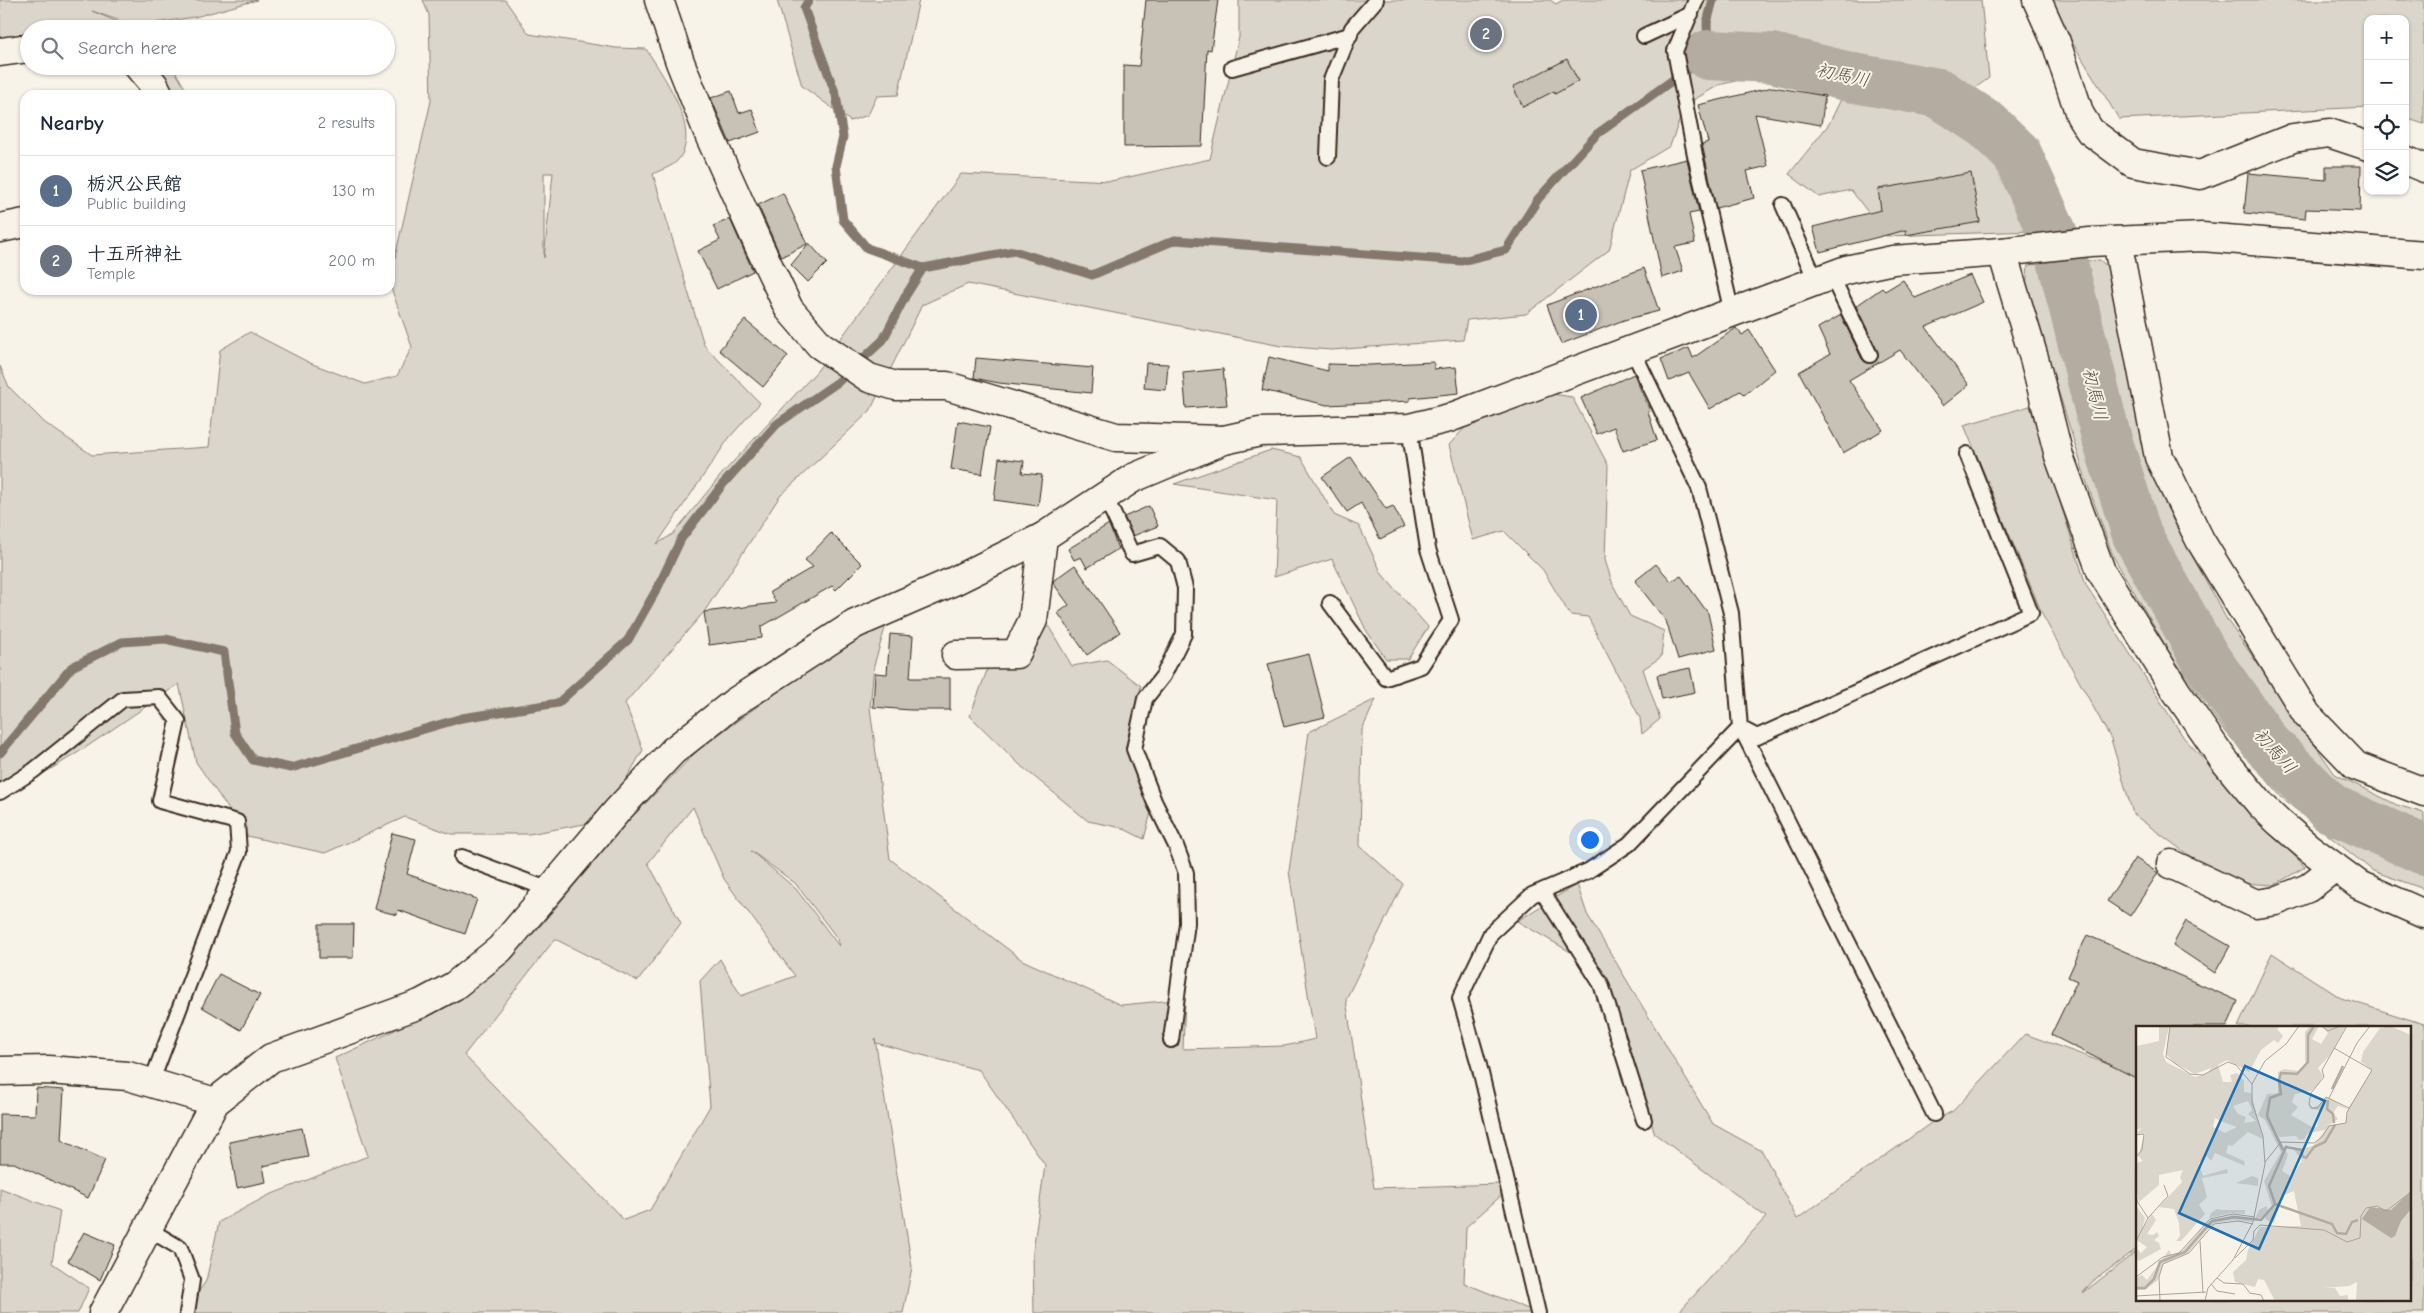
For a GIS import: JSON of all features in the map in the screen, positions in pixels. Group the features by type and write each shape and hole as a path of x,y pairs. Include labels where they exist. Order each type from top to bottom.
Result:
{"street":[{"path":"659,0 680,62 710,137 789,309 820,345 869,378 896,386 947,386 1116,437 1224,440"},
{"path":"2037,0 2056,42 2080,115 2090,131 2133,163 2200,175 2293,138 2329,133 2364,145"},
{"path":"0,52 20,49"},
{"path":"146,75 157,90"},
{"path":"2409,162 2424,168"},
{"path":"0,228 20,224"},
{"path":"103,1313 215,1102 271,1058 420,1004 454,986 500,949 617,811 673,751 735,702 855,624 954,580 1043,537 1133,478 1224,440 1260,432 1409,428 1449,418 1824,278 1893,260 2090,242 2202,237 2424,255"},
{"path":"2117,241 2159,457 2200,540 2307,715 2356,766 2424,792"},
{"path":"2012,250 2034,358 2059,456 2101,571 2176,691 2223,759 2262,806 2309,848 2359,885 2424,914"},
{"path":"956,655 1016,654 1032,620 1043,537"},
{"path":"2171,864 2256,904 2276,901 2308,888 2335,867"},
{"path":"0,1071 48,1070 128,1076 215,1102"}],"lane":[{"path":"1328,157 1331,80 1352,28 1376,0"},
{"path":"1696,0 1675,51 1682,91 1732,313"},
{"path":"1644,36 1691,14"},
{"path":"1232,68 1350,35"},
{"path":"1783,205 1870,354"},
{"path":"1632,350 1699,488 1731,613 1740,728 1934,1114"},
{"path":"1330,603 1386,678 1422,666 1451,620 1428,549 1409,428"},
{"path":"1740,728 1757,738 2031,613 1967,454"},
{"path":"1105,496 1132,554 1160,546 1178,561 1185,588 1184,634 1162,676 1145,699 1134,749 1154,801 1176,846 1186,873 1187,922 1171,1040"},
{"path":"0,792 33,772 122,699 159,697 178,721 160,800 237,822 239,852 151,1083"},
{"path":"1538,1313 1479,1065 1460,998 1491,933 1532,895 1588,872 1628,844 1740,728"},
{"path":"462,857 550,890"},
{"path":"1542,891 1601,984 1644,1120"},
{"path":"148,1229 180,1248 192,1280 187,1313"}],"shaded area":[{"path":"0,0 257,0 195,17 175,20 118,20 92,11 113,20 20,20 20,49 0,52"},
{"path":"423,0 505,0 529,34 616,48 646,49 678,103 686,135 684,149 675,163 653,174 704,345 760,403 729,438 657,544 673,534 721,475 817,371 961,174 1111,181 1210,159 1239,37 1239,0 1550,0 1556,4 1563,0 1981,0 1989,78 1940,113 1800,75 1759,75 1719,85 1685,105 1670,146 1630,170 1609,250 1526,314 1467,320 1463,340 1331,350 1281,346 968,284 922,305 870,411 780,496 704,612 625,703 643,750 611,805 590,823 529,834 451,834 405,817 325,853 247,836 196,762 179,684 82,750 0,800 0,366 9,387 45,423 92,455 209,447 220,350 250,332 310,363 365,384 397,376 412,347 394,295 395,257 431,101 429,15","holes":["544,173 553,173 544,258"]},
{"path":"777,0 919,0 898,95 877,96 868,115 850,121 802,86"},
{"path":"2052,0 2424,0 2424,124 2409,119 2409,15 2364,15 2364,107 2119,119 2055,14"},
{"path":"146,75 177,75 186,90 155,90"},
{"path":"1843,95 1949,121 1987,125 2035,231 1886,236 1851,190 1819,197 1789,174 1829,124"},
{"path":"2100,260 2112,271 2144,448 2173,520 2227,620 2335,774 2397,805 2424,813 2424,889 2373,871 2283,799 2221,726 2171,655 2113,556 2086,480 2026,287 2028,265"},
{"path":"1546,393 1572,397 1608,465 1605,560 1613,585 1630,616 1664,631 1661,657 1643,669 1660,719 1642,734 1640,718 1588,617 1570,615 1543,570 1504,531 1473,540 1449,445 1468,424"},
{"path":"2030,406 2086,585 2184,738 2305,867 2274,885 2225,882 2133,814 2111,739 2043,616 1964,425"},
{"path":"1271,450 1301,457 1334,515 1359,526 1382,574 1428,627 1408,659 1386,659 1366,630 1332,559 1274,577 1277,500 1174,484"},
{"path":"888,618 874,665 870,708 890,859 1022,960 1121,1005 1185,999 1183,1049 1285,1046 1315,1039 1289,871 1309,732 1376,699 1362,730 1360,846 1403,884 1346,999 1374,1188 1500,1184 1512,1186 1466,1227 1464,1283 1538,1313 1034,1313 1033,1251 1045,1165 979,1070 876,1043 875,1039 912,1267 903,1313 184,1313 206,1281 219,1222 267,1196 368,1156 335,1058 389,1033 458,995 537,930 628,821 700,748 773,695","holes":["693,807 724,879 795,976 741,996 720,959 700,981 710,1106 650,1210 624,1220 464,1055 555,939 638,981 681,923 648,863","751,851 795,883 837,938 839,946 796,889"]},
{"path":"1046,622 1072,666 1107,660 1141,686 1134,721 1154,801 1144,839 1122,828 1088,821 1020,765 970,716 989,665"},
{"path":"1577,884 1587,914 1713,1124 1762,1151 1797,1219 1935,1120 1953,1111 2025,1034 2136,1074 2136,1249 2092,1282 2083,1293 2136,1252 2136,1300 2412,1300 2412,1026 2238,1026 2272,953 2341,998 2424,1024 2424,1313 1678,1313 1766,1217 1655,1134 1624,1035 1591,964 1517,921"},
{"path":"0,1188 60,1211 52,1263 89,1288 78,1313 0,1313"}],"building":[{"path":"1146,0 1218,0 1211,50 1207,49 1202,146 1124,147 1124,65 1139,66"},
{"path":"1567,59 1578,81 1555,94 1554,91 1523,107 1513,87"},
{"path":"1773,87 1825,96 1821,125 1755,114 1768,166 1747,171 1754,198 1716,208 1702,144 1708,142 1698,105"},
{"path":"731,91 739,113 752,109 760,132 730,143 711,98"},
{"path":"1687,159 1699,212 1689,214 1695,243 1675,247 1683,271 1662,278 1640,170"},
{"path":"2326,166 2361,166 2360,211 2306,209 2305,219 2244,213 2248,173 2326,180"},
{"path":"1971,173 1980,222 1906,235 1906,230 1820,252 1813,227 1881,210 1878,189"},
{"path":"783,193 807,244 781,257 758,205"},
{"path":"730,219 753,271 717,289 698,251 720,240 713,226"},
{"path":"809,243 827,263 808,282 791,265"},
{"path":"1644,268 1659,311 1624,320 1561,344 1547,305"},
{"path":"1970,275 1983,302 1926,327 1969,385 1943,406 1900,350 1849,380 1883,430 1843,453 1799,372 1830,354 1818,328 1841,315 1862,359 1873,363 1877,359 1878,352 1856,306 1882,288 1885,291 1903,280 1915,298"},
{"path":"745,320 788,356 763,387 719,350"},
{"path":"1736,328 1742,335 1749,330 1775,370 1744,395 1740,391 1710,409 1689,373 1669,381 1661,359 1689,348 1693,358"},
{"path":"1269,357 1328,371 1328,364 1369,365 1434,362 1434,369 1456,367 1459,393 1410,398 1410,401 1327,405 1262,390"},
{"path":"976,358 1093,368 1091,393 999,383 974,378"},
{"path":"1146,363 1168,364 1166,390 1144,388"},
{"path":"1223,369 1227,405 1186,408 1183,373"},
{"path":"1634,374 1650,411 1648,412 1657,440 1623,451 1614,427 1597,434 1581,398"},
{"path":"958,421 990,427 982,474 951,469"},
{"path":"1351,457 1386,509 1393,506 1404,527 1380,539 1361,503 1347,512 1322,477"},
{"path":"999,458 1024,461 1022,473 1042,475 1038,506 994,500"},
{"path":"1149,506 1158,526 1133,536 1124,517"},
{"path":"1109,524 1118,549 1087,568 1081,557 1074,560 1068,549"},
{"path":"831,533 862,564 836,590 832,586 761,627 762,638 709,645 704,612 776,603 770,592 813,567 805,560"},
{"path":"1656,564 1671,581 1681,576 1708,613 1716,649 1678,659 1666,621 1635,581"},
{"path":"1075,565 1120,632 1087,655 1058,613 1069,605 1053,583 1054,580"},
{"path":"890,634 913,636 910,678 950,678 950,710 910,710 873,707 875,673 887,674"},
{"path":"1309,654 1325,717 1284,727 1268,664"},
{"path":"1690,668 1695,692 1662,699 1657,675"},
{"path":"392,833 416,839 407,874 477,899 465,934 398,910 397,915 374,909"},
{"path":"2135,858 2158,873 2130,916 2107,901"},
{"path":"2186,921 2230,946 2215,973 2173,945"},
{"path":"319,924 354,924 353,958 319,958"},
{"path":"2087,935 2238,1001 2227,1026 2136,1026 2136,1078 2051,1035 2077,981 2068,977"},
{"path":"219,974 260,995 241,1030 202,1007"},
{"path":"36,1088 64,1090 61,1140 105,1160 88,1198 14,1163 0,1163 0,1114 35,1115"},
{"path":"302,1128 308,1157 263,1166 266,1182 237,1188 229,1142"},
{"path":"84,1232 115,1245 100,1280 68,1261"}],"waterway":[{"path":"809,0 804,8 836,95 843,137 836,166 843,220 867,248 923,268 1014,251 1092,275 1175,240 1462,261 1506,250 1538,199 1597,134 1708,55 1707,23 1713,0"},
{"name":"初馬川","path":"1708,55 1772,58 1854,78 1939,93 1987,125 2017,154 2059,248 2105,433 2137,535 2205,658 2267,745 2330,808 2424,850"},
{"path":"0,753 72,667 122,642 165,639 224,652 235,733 253,760 291,768 462,718 558,703 628,640 658,587 681,539 723,484 777,424 838,382 883,340 906,295 923,268"}],"place":[{"name":"十五所神社","path":"1486,34"},
{"name":"栃沢公民館","path":"1581,315"}]}
